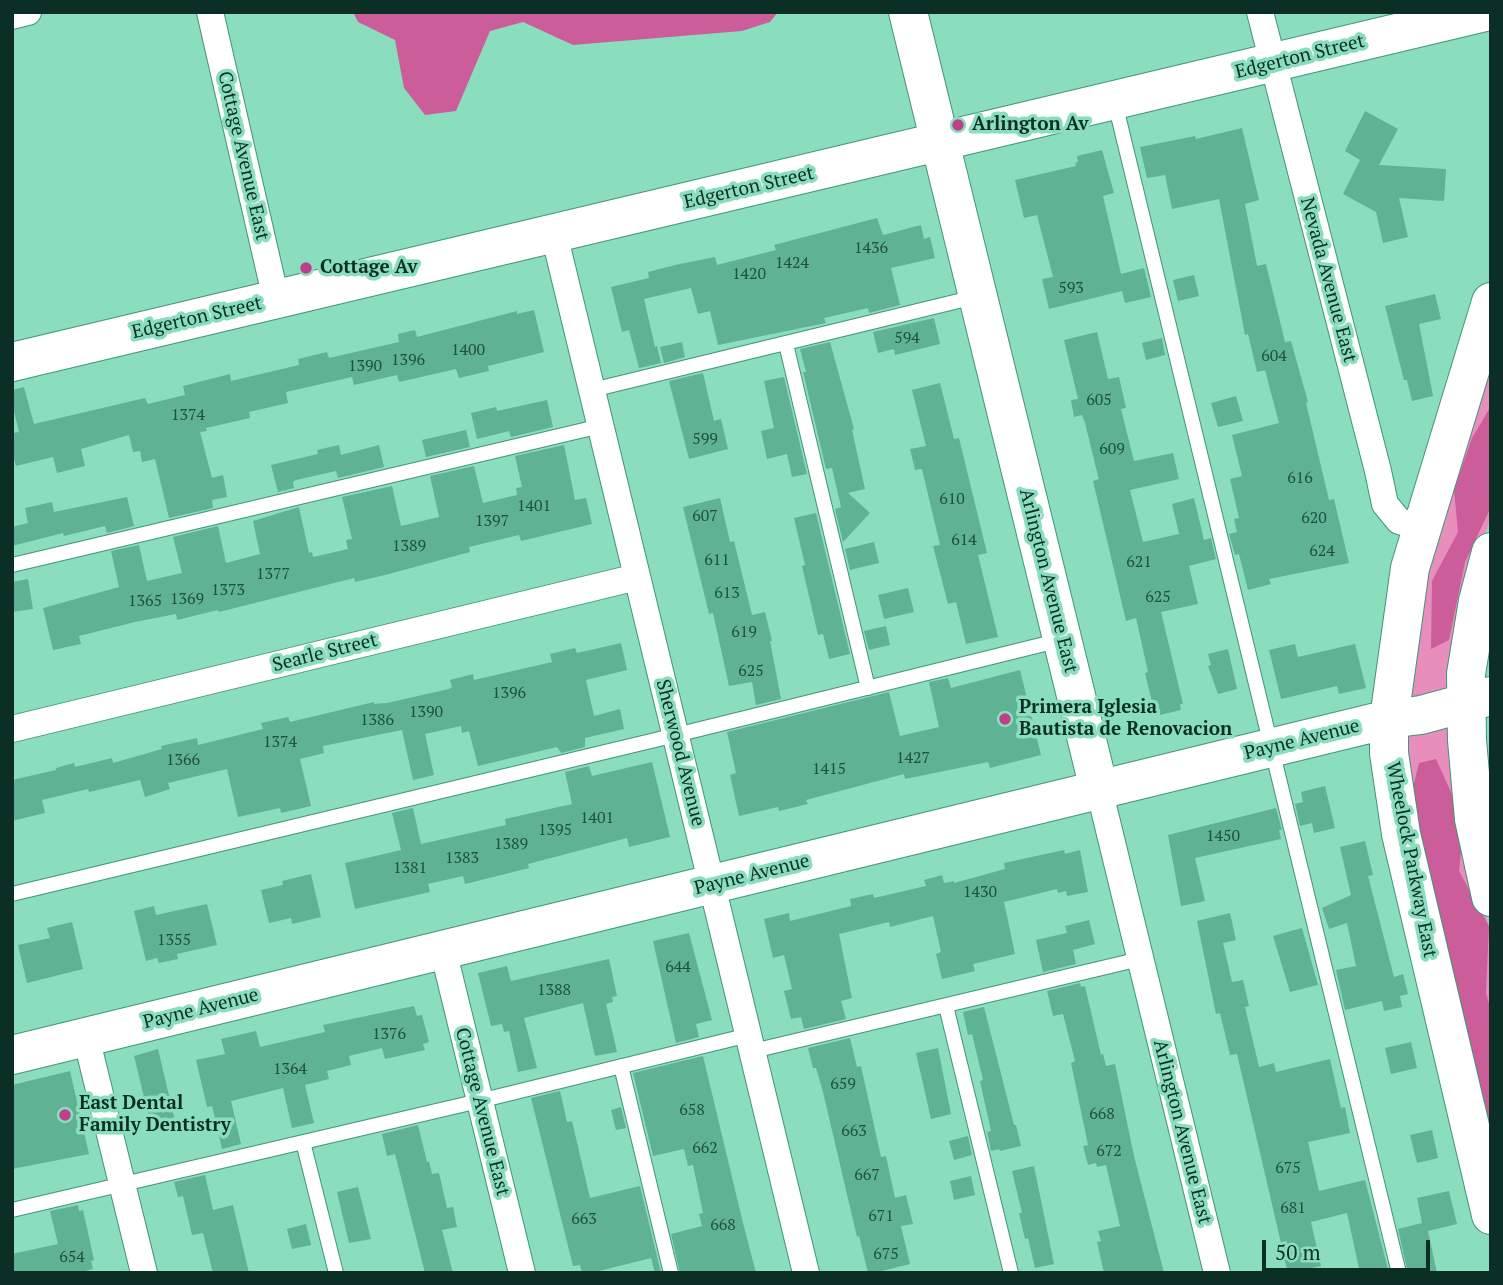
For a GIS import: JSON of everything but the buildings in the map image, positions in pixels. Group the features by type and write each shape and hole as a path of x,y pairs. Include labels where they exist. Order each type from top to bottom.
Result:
{"street":[{"path":"12,16 28,12"},
{"name":"Cottage Avenue East","path":"210,12 276,299"},
{"name":"Arlington Avenue East","path":"908,12 1217,1273"},
{"name":"Nevada Avenue East","path":"1260,12 1385,504 1399,521 1421,527"},
{"name":"Edgerton Street","path":"12,362 1485,12"},
{"name":"Sherwood Avenue","path":"554,234 806,1273"},
{"name":"Wheelock Parkway East","path":"1491,302 1410,568 1389,719 1389,753 1401,834 1491,1215"},
{"path":"1491,552 1478,601 1466,674 1479,698 1467,740 1474,819 1491,897"},
{"name":"Searle Street","path":"12,729 637,577"},
{"name":"Payne Avenue","path":"12,1055 1389,719 1421,715 1479,698"},
{"name":"Cottage Avenue East","path":"443,950 522,1273"},
{"path":"86,1037 144,1273"}],"lane":[{"path":"1115,101 1399,1273"},
{"path":"592,390 978,296"},
{"path":"786,344 868,688"},
{"path":"12,565 601,426"},
{"path":"12,894 1062,640"},
{"path":"12,1210 621,1066 946,1006 1140,959"},
{"path":"946,1006 1011,1273"},
{"path":"621,1066 671,1273"},
{"path":"303,1142 336,1273"}],"shaded area":[{"path":"353,12 778,12 770,22 742,31 573,45 523,22 490,31 456,111 425,115 404,88 395,40 358,22"},
{"path":"1491,344 1491,516 1484,538 1482,898 1491,936 1491,1169 1403,743 1413,623"},
{"path":"1491,406 1491,507 1465,562 1449,640 1431,649 1432,581 1458,532 1454,490 1472,438"},
{"path":"1436,759 1464,821 1459,871 1489,926 1486,993 1491,1011 1491,1158 1481,1128 1412,791 1419,763"}],"place":[{"name":"Arlington Av","path":"958,125"},
{"name":"Cottage Av","path":"306,268"},
{"name":"Primera Iglesia Bautista de Renovacion","path":"1005,719"},
{"name":"East Dental Family Dentistry","path":"65,1115"}]}
